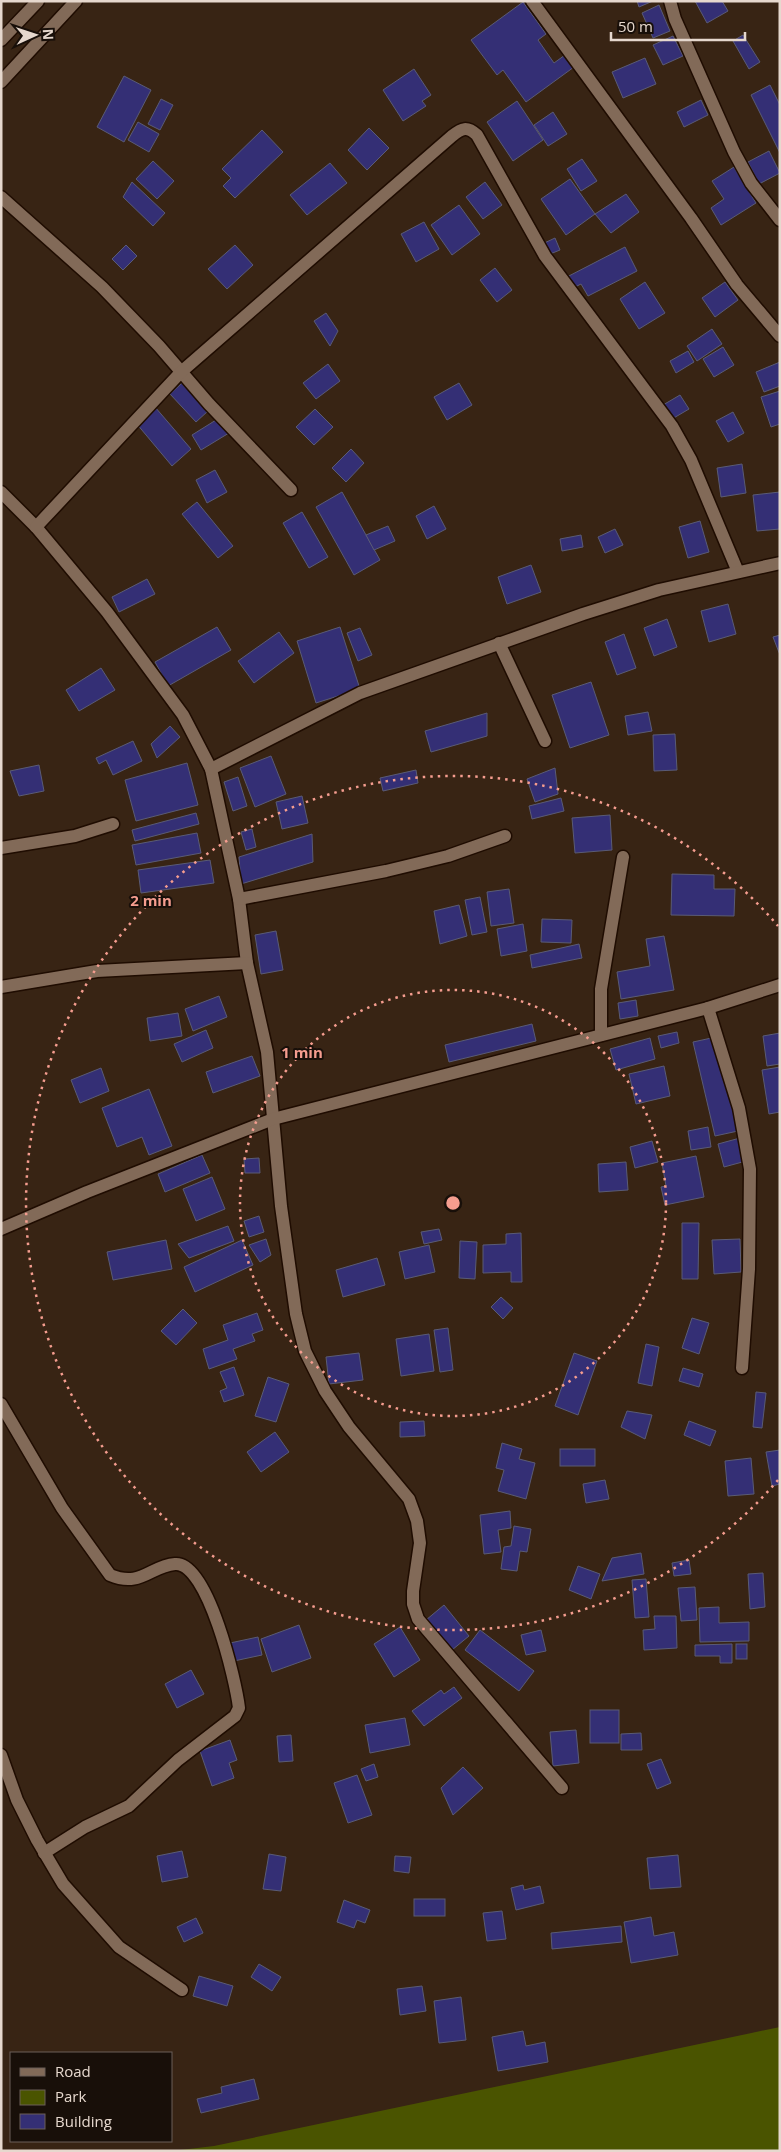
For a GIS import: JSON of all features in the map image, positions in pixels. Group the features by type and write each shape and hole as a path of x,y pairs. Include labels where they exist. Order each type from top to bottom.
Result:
{"street":[{"path":"1,40 38,1"},
{"path":"1,82 76,1"},
{"path":"532,1 691,218 737,285 780,336"},
{"path":"670,1 675,19 734,152 751,182 780,220"},
{"path":"36,527 181,372 452,136 460,130 470,129 477,135 545,256 672,426 691,460 738,572"},
{"path":"1,196 102,287 291,490"},
{"path":"1,492 36,527 107,612 178,707 211,769 239,899 247,963 266,1052 288,1263 305,1351 325,1391 349,1427 409,1499 417,1520 420,1543 413,1591 413,1604 418,1619 562,1788"},
{"path":"211,769 360,693 583,614 659,590 780,563"},
{"path":"499,643 545,740"},
{"path":"1,848 75,836 112,824"},
{"path":"239,899 386,872 448,856 505,836"},
{"path":"601,1035 601,989 623,857"},
{"path":"1,987 97,971 247,963"},
{"path":"1,1229 87,1192 273,1119 708,1008 780,985"},
{"path":"708,1008 739,1108 750,1170 748,1269 742,1368"},
{"path":"1,1404 62,1508 110,1575 123,1580 139,1577 176,1564 188,1568 197,1577 220,1625 240,1708 235,1716 178,1760 129,1806 85,1828 44,1853"},
{"path":"1,1755 6,1781 44,1853 63,1884 119,1947 182,1990"}],"green space":[{"path":"780,2027 780,2151 172,2151 214,2146"}],"building":[{"path":"637,1 653,1 639,7"},
{"path":"695,1 722,1 728,11 707,23"},
{"path":"523,2 546,34 538,40 554,63 565,55 574,67 526,102 503,70 497,75 471,40"},
{"path":"659,5 670,31 653,38 642,13"},
{"path":"743,35 760,62 749,69 733,41"},
{"path":"673,36 683,56 663,65 653,45"},
{"path":"645,58 656,84 623,98 612,72"},
{"path":"414,69 431,95 422,101 426,106 403,121 383,90"},
{"path":"124,76 151,90 124,142 97,127"},
{"path":"770,85 780,105 780,153 751,95"},
{"path":"161,99 173,105 160,130 148,124"},
{"path":"701,100 708,115 684,127 677,112"},
{"path":"517,101 543,140 513,161 487,122"},
{"path":"553,112 567,134 548,146 534,125"},
{"path":"138,122 159,134 149,152 128,140"},
{"path":"369,128 389,148 367,170 348,150"},
{"path":"262,130 283,152 235,198 223,186 231,178 222,169"},
{"path":"769,151 780,173 759,184 748,162"},
{"path":"582,159 597,181 581,191 567,169"},
{"path":"153,161 174,181 157,199 136,179"},
{"path":"330,163 347,183 307,215 290,195"},
{"path":"734,167 756,203 721,225 711,208 724,199 712,181"},
{"path":"570,179 595,214 566,235 541,199"},
{"path":"132,182 165,213 153,226 123,197"},
{"path":"485,182 502,205 483,219 466,197"},
{"path":"626,194 639,212 611,233 595,214"},
{"path":"459,205 480,234 452,255 431,225"},
{"path":"424,222 439,249 416,262 401,234"},
{"path":"555,238 560,250 545,256 540,245"},
{"path":"126,245 137,256 123,270 112,259"},
{"path":"235,245 253,265 227,289 208,269"},
{"path":"625,247 637,271 588,296 581,284 569,290 563,279"},
{"path":"495,268 512,290 497,302 480,280"},
{"path":"645,282 665,313 639,329 620,299"},
{"path":"725,282 738,300 715,317 702,298"},
{"path":"326,313 338,331 330,346 314,321"},
{"path":"712,329 722,344 697,361 687,346"},
{"path":"723,347 734,365 714,377 703,359"},
{"path":"688,351 694,362 676,373 670,361"},
{"path":"780,362 780,386 764,392 756,372"},
{"path":"328,364 340,381 316,399 303,383"},
{"path":"182,383 208,411 196,422 170,394"},
{"path":"459,383 472,405 447,420 434,397"},
{"path":"780,391 780,424 771,427 761,397"},
{"path":"680,395 689,409 672,419 663,405"},
{"path":"155,407 191,449 172,466 136,423"},
{"path":"315,409 333,427 314,445 296,427"},
{"path":"733,412 744,433 728,442 716,421"},
{"path":"216,420 229,433 201,450 192,435"},
{"path":"351,449 364,463 346,482 332,468"},
{"path":"742,464 746,493 721,497 717,468"},
{"path":"215,470 227,492 207,503 196,480"},
{"path":"342,492 380,560 354,575 316,507"},
{"path":"780,492 780,529 757,531 753,495"},
{"path":"197,502 233,546 218,558 182,514"},
{"path":"434,506 446,529 427,539 416,516"},
{"path":"302,512 328,557 309,568 283,523"},
{"path":"700,521 709,552 688,558 679,527"},
{"path":"388,526 395,541 374,550 366,535"},
{"path":"615,529 623,545 605,553 598,537"},
{"path":"581,535 583,547 562,551 560,539"},
{"path":"531,565 541,592 507,604 498,577"},
{"path":"147,579 155,594 119,612 112,597"},
{"path":"728,604 736,634 709,642 701,611"},
{"path":"667,619 677,647 654,656 644,628"},
{"path":"217,627 231,650 168,686 155,662"},
{"path":"340,627 360,689 316,703 297,641"},
{"path":"360,628 372,655 358,661 347,633"},
{"path":"279,632 294,653 254,683 238,661"},
{"path":"624,634 636,668 617,675 605,642"},
{"path":"780,635 780,655 773,637"},
{"path":"101,668 115,690 79,711 66,690"},
{"path":"591,682 609,735 570,748 552,695"},
{"path":"648,712 652,731 628,735 625,716"},
{"path":"487,713 487,736 431,752 425,731"},
{"path":"170,726 180,737 157,758 151,744"},
{"path":"675,734 677,770 654,771 653,735"},
{"path":"133,741 142,761 113,775 106,760 99,764 96,758"},
{"path":"271,756 286,794 255,807 240,768"},
{"path":"187,763 198,805 136,821 125,780"},
{"path":"39,765 44,791 19,796 10,771"},
{"path":"555,768 558,794 535,802 527,779"},
{"path":"416,770 418,783 383,791 380,778"},
{"path":"238,777 247,806 233,811 224,782"},
{"path":"302,796 308,823 282,829 276,802"},
{"path":"561,798 564,811 532,819 529,806"},
{"path":"196,813 199,824 135,841 132,830"},
{"path":"610,815 612,850 575,853 572,818"},
{"path":"252,829 256,847 246,850 241,832"},
{"path":"197,833 201,853 136,865 132,845"},
{"path":"312,834 313,862 241,884 239,857"},
{"path":"210,860 214,883 141,893 138,870"},
{"path":"672,874 714,875 714,889 735,889 734,916 671,915"},
{"path":"509,889 514,923 491,926 487,892"},
{"path":"480,897 487,932 472,935 465,900"},
{"path":"459,905 467,936 440,944 434,911"},
{"path":"542,919 572,920 571,943 541,942"},
{"path":"523,924 527,951 501,956 497,929"},
{"path":"276,931 283,970 261,974 255,935"},
{"path":"664,936 674,990 621,999 617,972 650,966 646,939"},
{"path":"579,944 582,958 532,968 530,955"},
{"path":"219,996 227,1017 193,1031 185,1009"},
{"path":"636,1000 638,1016 620,1019 618,1003"},
{"path":"178,1013 182,1036 150,1041 147,1018"},
{"path":"532,1024 536,1041 449,1062 445,1045"},
{"path":"206,1030 213,1048 182,1062 174,1044"},
{"path":"677,1032 679,1043 661,1048 658,1036"},
{"path":"780,1033 780,1064 767,1066 763,1036"},
{"path":"716,1037 738,1131 715,1136 693,1042"},
{"path":"650,1038 655,1059 616,1070 610,1049"},
{"path":"252,1056 260,1076 213,1093 206,1072"},
{"path":"664,1066 670,1096 636,1104 629,1074"},
{"path":"780,1067 780,1112 769,1114 762,1070"},
{"path":"101,1068 109,1091 80,1103 71,1080"},
{"path":"149,1089 172,1146 149,1155 142,1137 117,1147 102,1108"},
{"path":"708,1127 711,1147 691,1150 688,1131"},
{"path":"740,1138 746,1161 724,1167 718,1144"},
{"path":"652,1141 658,1162 635,1168 630,1147"},
{"path":"202,1155 210,1173 165,1192 158,1174"},
{"path":"696,1156 704,1197 665,1205 661,1187 666,1186 662,1163"},
{"path":"259,1158 260,1173 245,1173 244,1159"},
{"path":"626,1162 628,1190 599,1192 598,1164"},
{"path":"212,1177 225,1209 196,1221 183,1189"},
{"path":"259,1216 264,1232 249,1237 244,1221"},
{"path":"682,1223 699,1223 698,1279 682,1279"},
{"path":"228,1226 234,1241 189,1258 178,1244"},
{"path":"439,1229 442,1240 424,1244 421,1232"},
{"path":"521,1233 522,1282 511,1282 511,1272 483,1273 483,1245 506,1244 506,1234"},
{"path":"266,1239 271,1255 260,1262 249,1245"},
{"path":"740,1239 741,1272 714,1274 712,1240"},
{"path":"166,1240 172,1269 113,1280 107,1252"},
{"path":"242,1240 253,1265 195,1292 184,1267"},
{"path":"460,1241 477,1242 475,1279 459,1278"},
{"path":"429,1245 435,1272 405,1279 399,1252"},
{"path":"377,1258 385,1285 343,1297 336,1270"},
{"path":"501,1297 513,1308 503,1319 491,1307"},
{"path":"183,1309 197,1323 176,1345 161,1331"},
{"path":"257,1313 263,1330 252,1334 255,1341 233,1349 237,1359 209,1369 203,1349 228,1340 223,1325"},
{"path":"692,1318 709,1323 699,1354 682,1348"},
{"path":"448,1328 453,1370 440,1372 434,1330"},
{"path":"429,1334 434,1371 401,1376 396,1339"},
{"path":"646,1344 659,1347 652,1386 638,1383"},
{"path":"359,1353 363,1380 329,1384 326,1357"},
{"path":"574,1353 597,1361 578,1415 555,1406"},
{"path":"234,1367 244,1395 224,1402 220,1391 227,1388 220,1372"},
{"path":"683,1368 703,1374 699,1387 679,1381"},
{"path":"268,1377 289,1384 276,1422 255,1416"},
{"path":"756,1392 766,1393 762,1428 753,1427"},
{"path":"627,1411 652,1415 645,1439 621,1427"},
{"path":"424,1421 425,1436 400,1437 400,1422"},
{"path":"689,1421 716,1431 710,1446 684,1435"},
{"path":"275,1432 289,1452 261,1472 247,1452"},
{"path":"502,1443 522,1449 519,1459 535,1463 526,1499 498,1491 504,1470 496,1468"},
{"path":"560,1449 595,1449 595,1466 560,1466"},
{"path":"780,1450 780,1484 772,1486 766,1452"},
{"path":"751,1458 754,1494 728,1496 725,1461"},
{"path":"605,1480 609,1499 586,1503 583,1484"},
{"path":"510,1511 511,1528 498,1530 501,1552 484,1554 480,1515"},
{"path":"514,1526 531,1529 527,1552 520,1551 517,1571 501,1569 504,1547 511,1546"},
{"path":"641,1553 644,1574 602,1581 612,1558"},
{"path":"689,1560 691,1574 674,1576 672,1563"},
{"path":"578,1566 600,1574 591,1599 569,1590"},
{"path":"763,1573 765,1607 750,1609 748,1574"},
{"path":"646,1579 649,1617 635,1618 632,1580"},
{"path":"695,1587 697,1620 681,1621 678,1588"},
{"path":"444,1605 469,1636 452,1650 426,1620"},
{"path":"719,1607 719,1623 749,1622 749,1641 700,1642 699,1608"},
{"path":"654,1616 676,1616 677,1648 644,1650 643,1630 655,1629"},
{"path":"299,1625 311,1658 272,1672 261,1639"},
{"path":"400,1627 420,1660 394,1677 374,1644"},
{"path":"480,1630 534,1671 519,1691 465,1650"},
{"path":"541,1630 546,1651 526,1655 521,1635"},
{"path":"258,1637 262,1655 234,1661 230,1643"},
{"path":"732,1644 732,1663 720,1663 720,1656 695,1656 695,1645"},
{"path":"736,1644 747,1644 747,1659 736,1659"},
{"path":"191,1670 204,1694 177,1708 165,1684"},
{"path":"454,1687 462,1698 424,1726 412,1711 441,1690 444,1694"},
{"path":"590,1710 619,1710 619,1743 590,1743"},
{"path":"405,1718 410,1745 370,1753 365,1725"},
{"path":"576,1730 579,1763 553,1766 550,1732"},
{"path":"641,1733 642,1750 621,1750 621,1734"},
{"path":"291,1735 293,1761 279,1762 277,1736"},
{"path":"230,1740 237,1760 229,1763 234,1778 212,1786 200,1751"},
{"path":"661,1759 671,1783 657,1789 647,1764"},
{"path":"374,1764 378,1777 366,1781 361,1769"},
{"path":"463,1767 483,1788 453,1815 441,1788"},
{"path":"357,1775 372,1815 348,1823 334,1783"},
{"path":"182,1851 188,1877 162,1882 157,1856"},
{"path":"269,1854 286,1857 281,1891 263,1889"},
{"path":"678,1855 681,1887 650,1889 647,1858"},
{"path":"395,1856 411,1857 409,1873 394,1871"},
{"path":"523,1885 524,1890 540,1886 544,1903 516,1910 511,1888"},
{"path":"414,1899 445,1899 445,1916 414,1916"},
{"path":"344,1900 370,1910 365,1923 357,1920 354,1928 337,1922"},
{"path":"502,1911 506,1939 487,1941 483,1913"},
{"path":"651,1917 654,1936 674,1932 678,1955 631,1963 624,1922"},
{"path":"196,1918 203,1933 184,1942 177,1927"},
{"path":"621,1926 622,1942 552,1949 551,1933"},
{"path":"259,1964 281,1977 272,1991 251,1977"},
{"path":"199,1976 233,1986 227,2006 193,1996"},
{"path":"422,1986 426,2011 400,2015 397,1989"},
{"path":"461,1997 466,2040 439,2043 434,2001"},
{"path":"523,2031 526,2046 545,2042 548,2062 498,2071 492,2037"},
{"path":"254,2079 259,2099 201,2113 197,2099 222,2093 221,2087"}]}
